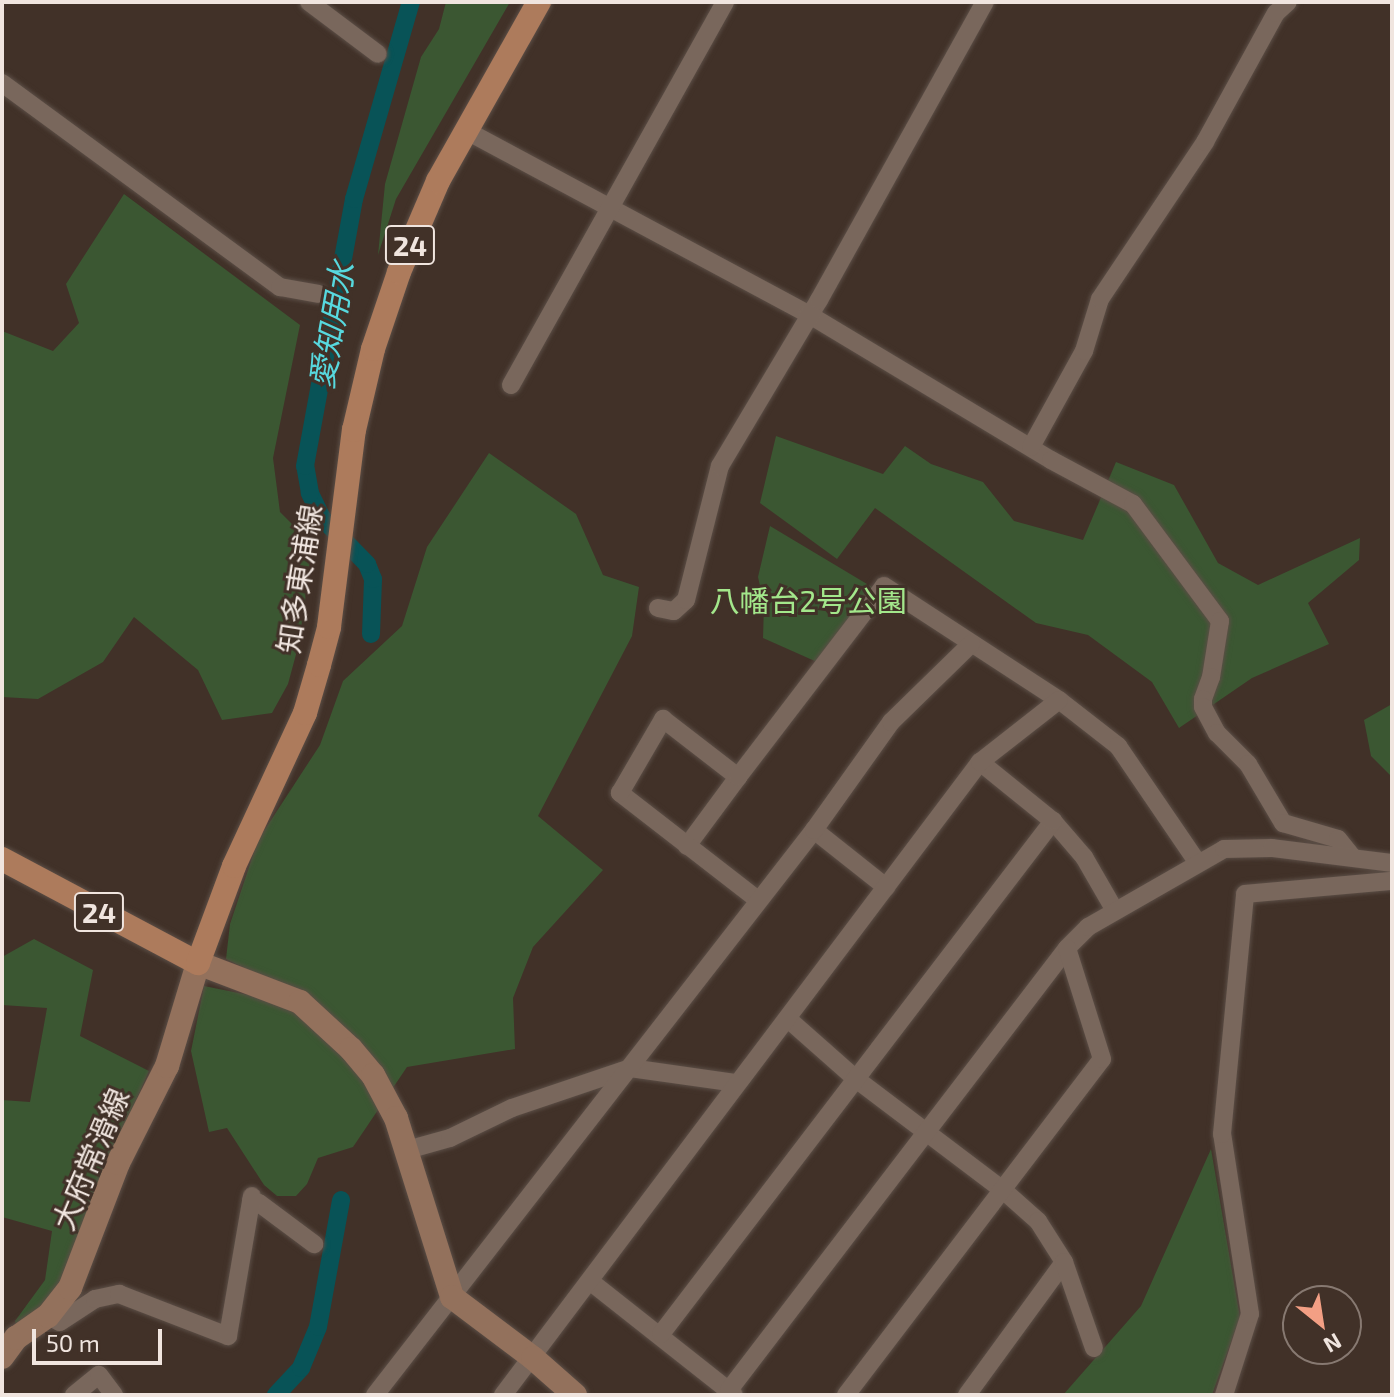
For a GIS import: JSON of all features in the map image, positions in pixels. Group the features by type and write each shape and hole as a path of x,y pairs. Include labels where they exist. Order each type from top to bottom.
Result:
{"main road":[{"name":"知多東浦線","path":"198,963 234,866 305,713 329,627 354,430 373,349 420,219 465,130 539,2"},
{"name":"24","path":"2,859 198,963"}],"street":[{"path":"309,2 378,54"},
{"path":"511,385 725,2"},
{"path":"658,608 674,611 686,600 720,466 985,2"},
{"path":"1031,447 1084,351 1100,299 1205,142 1276,13 1288,2"},
{"path":"2,83 280,287 318,294"},
{"path":"465,130 808,314 1133,504 1220,621 1211,677 1203,699 1203,707 1217,733 1248,764 1283,823 1338,839 1352,856"},
{"path":"687,846 884,586 1059,700 1118,746 1197,862"},
{"path":"375,1395 814,830 891,722 971,644"},
{"path":"503,1395 591,1282 735,1083 788,1019 980,762 1059,700"},
{"path":"738,777 663,719 620,793 758,900"},
{"path":"980,762 1053,821 1084,857 1114,909"},
{"path":"661,1334 1053,821"},
{"path":"814,830 886,887"},
{"path":"591,1282 661,1334 731,1393 1067,948 1114,909 1197,862 1224,849 1242,846 1352,856 1392,863"},
{"path":"1224,1395 1250,1314 1222,1134 1245,894 1392,881"},
{"path":"846,1395 1102,1059 1067,948"},
{"path":"198,963 300,1002 329,1026 373,1075 396,1118 452,1297 533,1358 575,1395"},
{"name":"大府常滑線","path":"7,1342 48,1316 70,1288 118,1163 167,1066 198,963"},
{"path":"788,1019 856,1079 929,1131 1038,1221 1064,1262 1094,1348"},
{"path":"407,1150 450,1138 512,1108 630,1068 735,1083"},
{"path":"48,1316 60,1322 95,1299 119,1294 228,1336 252,1198 314,1244"},
{"path":"967,1395 1064,1262"},
{"path":"74,1395 99,1375 114,1395"}],"green space":[{"path":"446,2 510,2 396,199 378,255 385,184 421,57 439,29"},
{"path":"124,194 300,325 273,458 280,512 312,544 301,636 288,684 272,713 222,720 198,670 134,617 103,662 38,699 2,697 2,331 53,351 79,323 66,284"},
{"path":"776,436 883,474 905,446 931,464 983,482 1014,521 1083,540 1116,462 1174,485 1218,563 1258,585 1360,538 1359,560 1308,603 1329,644 1252,678 1179,728 1152,682 1088,635 1036,623 875,508 837,559 760,503"},
{"path":"489,453 576,514 603,575 639,587 632,636 538,816 603,870 533,947 513,998 515,1049 407,1067 353,1147 318,1158 307,1184 296,1196 277,1196 264,1185 227,1128 209,1132 191,1051 204,986 259,997 263,977 226,959 230,924 258,840 320,745 343,681 402,626 427,547"},
{"name":"八幡台2号公園","path":"770,526 872,587 817,662 763,638 764,604 758,577"},
{"path":"1392,704 1392,777 1371,756 1364,720"},
{"path":"34,939 93,970 80,1036 149,1071 110,1159 66,1286 17,1328 15,1321 45,1280 52,1231 2,1217 2,1100 30,1102 47,1008 2,1005 2,957"},
{"path":"1211,1149 1240,1317 1212,1395 1063,1395 1141,1306"}],"waterway":[{"name":"愛知用水","path":"371,634 373,579 367,564 322,518 310,493 305,466 354,199 411,2"},
{"name":"愛知用水","path":"276,1395 301,1368 318,1327 341,1200"}]}
